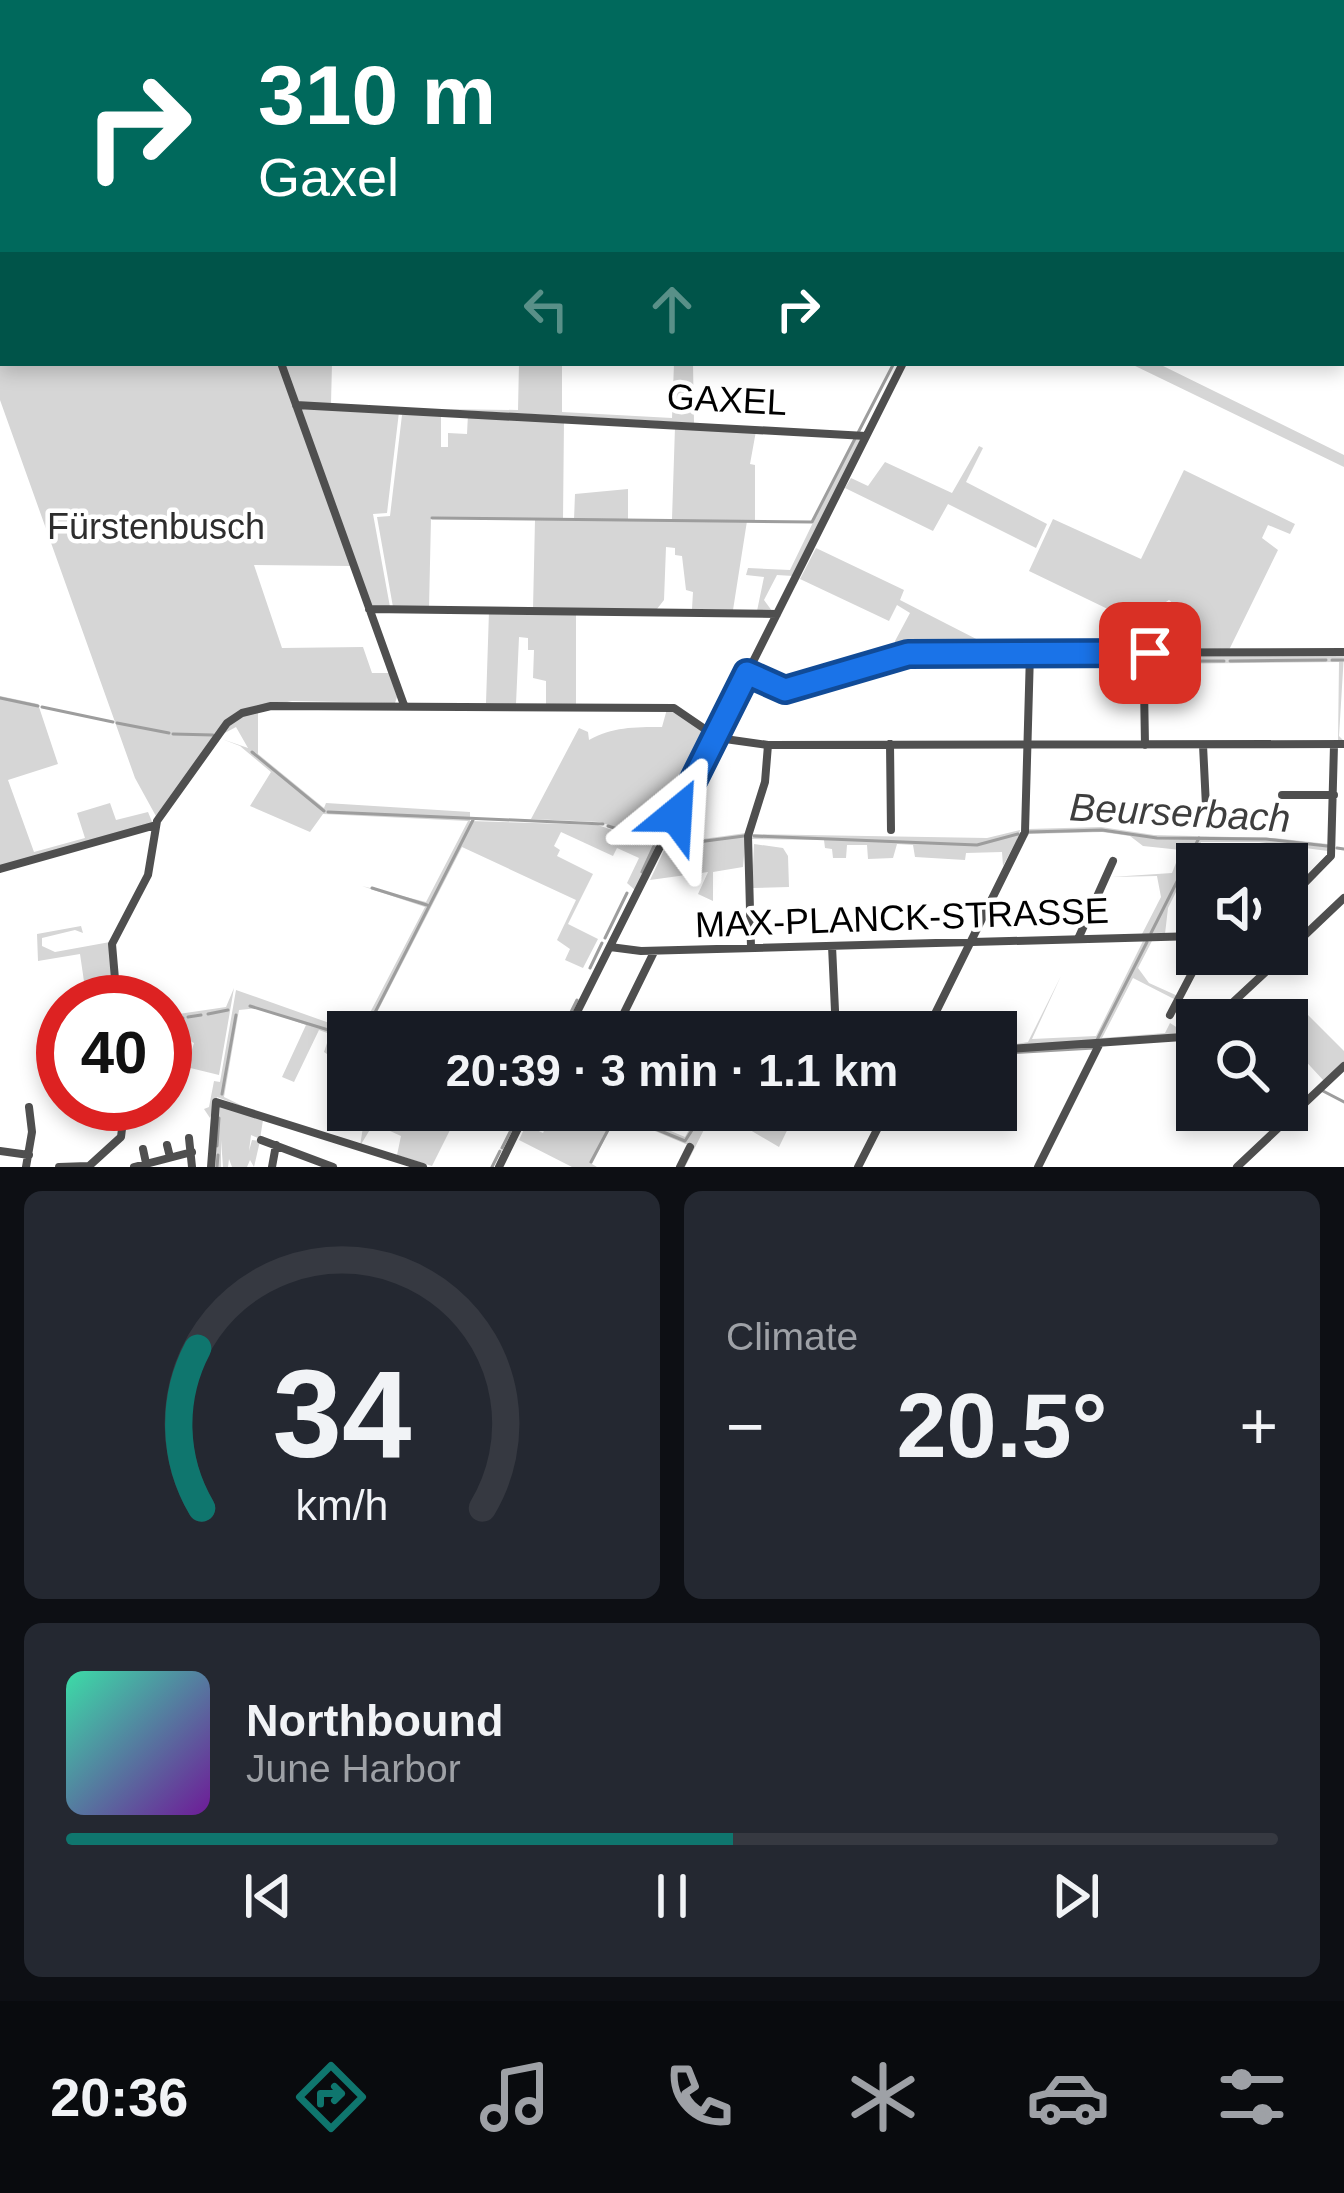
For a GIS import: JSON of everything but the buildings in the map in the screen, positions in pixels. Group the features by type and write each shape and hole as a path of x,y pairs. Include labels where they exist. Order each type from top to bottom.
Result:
{"street":[{"path":"282,366 404,705"},
{"path":"577,1011 901,366"},
{"name":"GAXEL","path":"296,405 866,436"},
{"path":"369,609 777,614"},
{"path":"747,673 785,690 908,654 1344,652"},
{"path":"936,1011 1024,832 1030,653"},
{"path":"1144,687 1145,746"},
{"path":"114,975 111,948 148,875 156,825 233,717 271,706 674,708 715,737 768,746 1339,745 1330,859 1308,880"},
{"path":"890,744 891,830"},
{"path":"1203,745 1206,806"},
{"path":"751,947 748,836 765,782 768,746"},
{"path":"1282,795 1334,794"},
{"path":"0,869 156,825"},
{"path":"1078,939 1113,861"},
{"path":"1308,932 1344,898"},
{"name":"MAX-PLANCK-STRASSE","path":"610,947 654,950 1176,937"},
{"path":"832,946 835,1011"},
{"path":"625,1011 654,950"},
{"path":"1170,1015 1191,975"},
{"path":"1237,999 1262,975"},
{"path":"1017,1049 1176,1038"},
{"path":"1038,1167 1099,1045"},
{"path":"1237,1167 1344,1066"},
{"path":"211,1167 216,1102 391,1162 422,1167"},
{"path":"26,1167 32,1132 29,1107"},
{"path":"59,1167 88,1166 123,1131"},
{"path":"499,1167 517,1131"},
{"path":"858,1167 876,1131"},
{"path":"189,1138 192,1167"},
{"path":"261,1140 333,1167"},
{"path":"167,1145 170,1157"},
{"path":"272,1167 277,1145"},
{"path":"680,1167 691,1147"},
{"path":"142,1149 146,1162"},
{"path":"0,1151 28,1154"},
{"path":"134,1167 192,1152"},
{"path":"298,1167 306,1159"}],"green space":[{"name":"Fürstenbusch","path":"0,366 280,366 352,566 254,565 282,648 363,647 372,673 389,673 395,703 292,701 238,712 157,818 135,778 0,400"},
{"path":"284,366 332,366 331,404 296,402"},
{"path":"519,366 562,366 562,412 672,418 674,366 693,366 694,423 439,409 518,410"},
{"path":"1135,366 1163,366 1344,455 1344,467"},
{"path":"298,407 399,412 387,513 373,514 390,607 370,607"},
{"path":"441,413 441,447 448,447 448,433 467,434 468,414 564,419 563,520 574,520 575,494 628,489 628,519 672,519 675,427 756,431 750,464 755,465 755,520 747,521 733,610 692,609 693,592 686,590 682,556 666,547 664,600 657,609 533,609 535,520 431,518 429,608 393,607 377,517 390,516 402,415"},
{"path":"855,436 862,437 793,576 777,575 764,600 772,611 757,611 764,577 746,575 748,568 790,570"},
{"path":"979,446 983,448 966,482 1047,524 1036,548 948,504 933,531 845,488 851,478 868,486 885,462 952,493"},
{"path":"1184,470 1295,524 1290,534 1268,525 1262,538 1278,550 1229,650 1165,651 1182,611 1169,600 1155,609 1134,651 1096,651 1114,612 1029,571 1053,519 1141,559"},
{"path":"816,548 904,590 900,600 988,645 985,650 895,655 895,641 910,613 897,605 889,621 800,579"},
{"path":"489,611 576,611 576,705 546,705 546,681 533,678 534,650 528,650 528,638 519,637 516,704 486,703"},
{"path":"1344,654 1339,736 1344,741 1338,741 1339,662 1146,664 1142,683 1141,659 1051,659 1051,655"},
{"path":"0,696 38,704 58,764 8,780 34,852 85,838 77,813 110,803 116,820 148,812 153,824 0,867"},
{"path":"667,709 675,709 711,736 662,836 653,839 599,822 531,819 579,728 588,732 589,740 615,730 662,727"},
{"path":"258,711 258,754 324,808 326,803 470,812 470,821 598,825 657,846 635,890 627,883 639,858 617,848 613,856 561,832 554,846 560,850 557,856 593,874 568,924 598,939 583,968 565,960 570,949 557,940 576,900 462,847 378,1011 371,1011 425,907 362,886 426,902 468,821 323,814 310,832 250,806 271,772 240,746 222,739 248,748 236,727 221,735 237,717"},
{"path":"1101,827 1154,835 1274,838 1328,844 1328,851 1308,848 1308,843 1259,842 1176,843 1176,849 1143,846 1130,836 1102,832 1029,834 1021,847 1028,829"},
{"path":"1020,830 1003,866 1002,852 966,853 965,860 915,857 913,845 897,844 893,858 868,859 867,845 847,845 846,858 833,858 824,840 751,839 751,834 987,838"},
{"path":"746,833 743,867 713,872 713,901 698,894 708,872 650,880 667,844"},
{"path":"754,844 783,848 788,856 789,887 752,888"},
{"path":"1176,863 1176,892 1168,908 1165,934 1142,934 1161,897 1157,876 1111,877 1172,873"},
{"path":"81,926 83,933 75,930 42,938 42,946 55,952 110,942 113,975 83,975 80,954 38,961 37,934"},
{"path":"1143,941 1152,941 1138,968 1149,983 1180,997 1174,999 1133,978 1102,1038 1165,1033 1170,1023 1176,1027 1176,1036 1017,1046 1028,1042 1061,976 1032,1039 1096,1036"},
{"path":"234,988 219,1075 192,1068 192,1012 226,1007"},
{"path":"236,990 327,1022 327,1033 319,1030 294,1082 282,1077 306,1025 258,1008 239,1010 224,1097 251,1110 217,1097 210,1118 204,1109 209,1107 214,1081 220,1082"},
{"path":"1308,1015 1344,1051 1344,1063 1324,1081 1308,1064"},
{"path":"220,1106 263,1120 260,1139 251,1135 249,1151 252,1140 260,1141 254,1167 250,1160 247,1167 232,1167 229,1159 228,1167 223,1167 221,1140 221,1167 212,1167 214,1120"},
{"path":"390,1131 450,1131 432,1166 397,1155 401,1136"},
{"path":"523,1131 609,1131 592,1164 597,1167 572,1167 519,1140"},
{"path":"655,1131 685,1137 688,1131 703,1131 685,1167 680,1166 688,1145"},
{"path":"752,1131 787,1131 779,1147"}],"waterway":[{"path":"432,518 812,522 892,366"},
{"path":"1230,661 1326,660"},
{"path":"1332,660 1344,660"},
{"path":"1145,661 1224,661"},
{"name":"Beurserbach","path":"0,698 38,706"},
{"name":"Beurserbach","path":"42,707 113,722"},
{"name":"Beurserbach","path":"117,723 169,733"},
{"name":"Beurserbach","path":"173,734 213,735"},
{"path":"657,836 706,740"},
{"name":"Beurserbach","path":"252,752 324,811"},
{"name":"Beurserbach","path":"328,812 603,824"},
{"path":"376,1011 473,820"},
{"name":"Beurserbach","path":"608,826 658,842"},
{"name":"Beurserbach","path":"1029,832 1102,830 1157,838 1266,839 1327,846"},
{"name":"Beurserbach","path":"754,836 977,845 1018,834"},
{"name":"Beurserbach","path":"667,846 744,836"},
{"path":"1151,933 1199,838"},
{"path":"642,872 654,846"},
{"name":"Beurserbach","path":"1337,848 1344,849"},
{"path":"372,888 427,905"},
{"path":"605,938 627,893"},
{"path":"1097,1040 1147,942"},
{"path":"590,968 602,943"},
{"path":"572,1011 577,1000"},
{"path":"250,1006 327,1030"},
{"path":"208,1014 228,1010"},
{"path":"192,1016 201,1015"},
{"path":"222,1094 236,1015"},
{"path":"1017,1052 1094,1048"},
{"path":"1323,1091 1344,1102"},
{"path":"217,1146 219,1118"},
{"path":"502,1148 510,1131"},
{"path":"591,1162 607,1131"},
{"path":"661,1131 685,1141 691,1131"},
{"path":"492,1167 500,1151"},
{"path":"217,1167 218,1155"}],"route":[{"path":"676,815 747,673 785,690 908,654 1150,653"}]}
